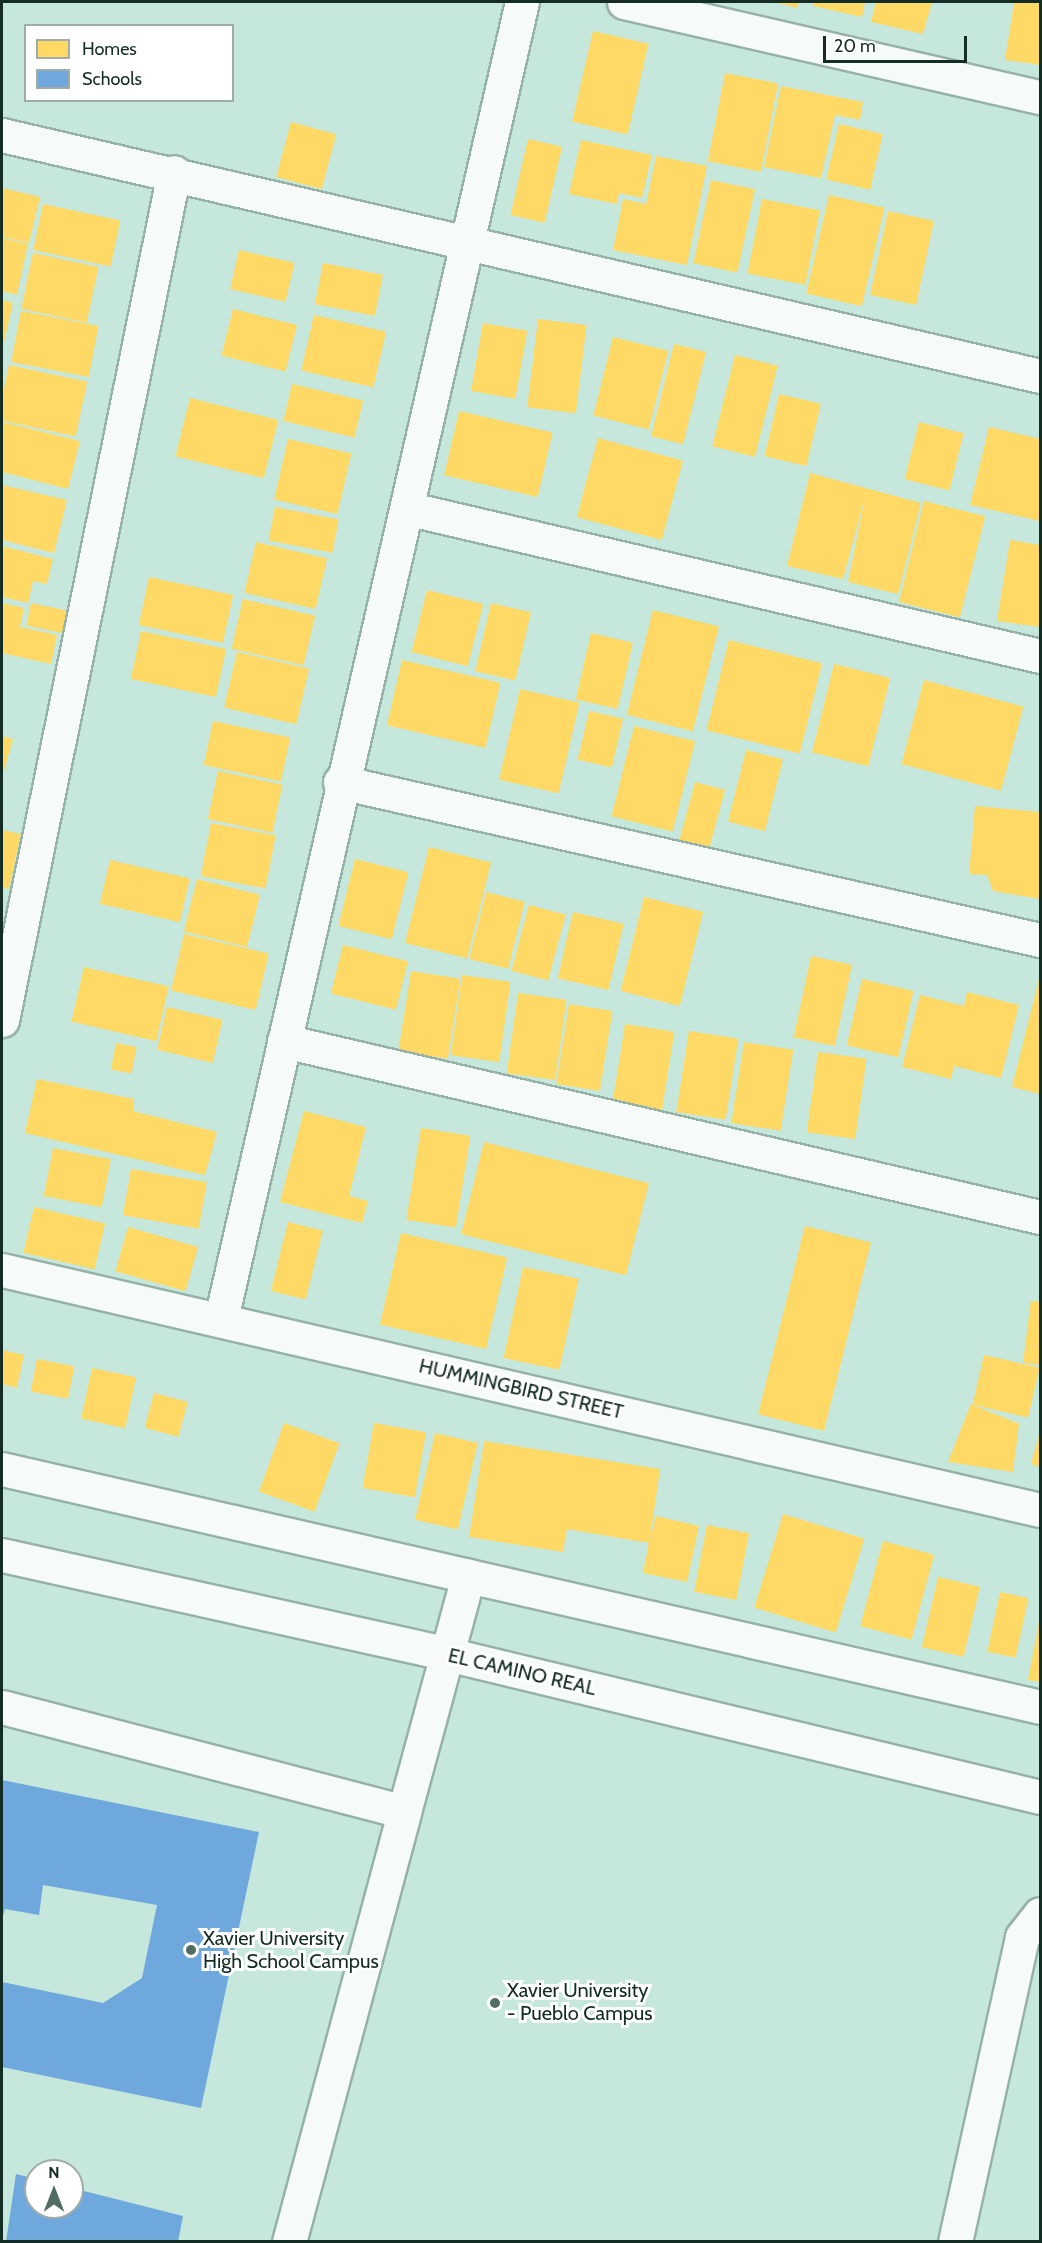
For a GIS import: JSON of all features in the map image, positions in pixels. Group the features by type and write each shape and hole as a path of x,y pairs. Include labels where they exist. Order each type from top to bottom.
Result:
{"street":[{"path":"221,1320 340,782 410,509 466,241 522,2"},
{"path":"624,2 1041,97"},
{"path":"2,135 174,172 1041,376"},
{"path":"2,1020 174,172"},
{"path":"410,509 1041,656"},
{"path":"340,782 1041,940"},
{"path":"284,1041 1041,1217"},
{"name":"HUMMINGBIRD STREET","path":"2,1270 1041,1510"},
{"path":"2,1469 1041,1707"},
{"name":"EL CAMINO REAL","path":"2,1555 447,1654 1041,1797"},
{"path":"288,2241 468,1576"},
{"path":"2,1707 404,1812"},
{"path":"955,2241 1022,1937 1041,1914"}],"building: Homes":[{"path":"774,2 799,2 797,8"},
{"path":"814,2 865,2 862,17 813,6"},
{"path":"876,2 932,2 923,34 871,22"},
{"path":"1014,2 1040,2 1040,65 1005,60"},
{"path":"593,31 649,44 628,134 572,122"},
{"path":"725,73 778,83 761,172 708,161"},
{"path":"781,86 863,102 860,120 835,115 821,178 764,167"},
{"path":"291,122 336,134 322,189 276,177"},
{"path":"839,124 883,134 870,190 826,180"},
{"path":"528,139 562,147 545,223 510,215"},
{"path":"581,140 652,155 642,198 619,193 617,204 569,194"},
{"path":"656,156 707,166 687,265 613,250 623,199 646,204"},
{"path":"711,180 755,189 737,272 693,263"},
{"path":"2,188 40,197 29,243 2,237"},
{"path":"829,195 885,208 862,306 806,293"},
{"path":"762,199 820,210 805,285 747,274"},
{"path":"43,204 120,220 111,266 33,250"},
{"path":"888,211 934,221 916,305 870,295"},
{"path":"2,238 28,244 17,295 2,291"},
{"path":"239,250 295,263 286,302 230,289"},
{"path":"33,253 99,267 87,323 21,309"},
{"path":"323,263 383,275 375,316 315,304"},
{"path":"2,300 13,303 2,351"},
{"path":"233,309 297,325 285,372 221,356"},
{"path":"21,311 99,326 89,377 11,362"},
{"path":"314,315 386,332 373,387 301,371"},
{"path":"538,319 587,325 576,413 527,407"},
{"path":"483,323 527,331 515,399 471,391"},
{"path":"613,337 668,351 649,429 593,416"},
{"path":"674,344 706,352 683,444 651,436"},
{"path":"735,355 778,366 755,457 712,446"},
{"path":"9,365 87,382 76,436 2,421 2,398"},
{"path":"292,384 363,400 355,437 283,421"},
{"path":"779,394 821,404 807,466 765,456"},
{"path":"190,398 278,420 264,478 175,456"},
{"path":"459,411 553,433 538,497 444,475"},
{"path":"2,422 80,441 68,489 2,472"},
{"path":"919,422 964,433 949,490 905,479"},
{"path":"989,427 1040,439 1040,521 970,505"},
{"path":"598,438 683,461 662,540 577,517"},
{"path":"288,439 351,454 337,514 274,499"},
{"path":"810,473 921,503 898,594 848,582 865,497 843,579 787,566"},
{"path":"2,485 67,500 54,553 2,540"},
{"path":"924,501 985,516 960,617 899,602"},
{"path":"275,507 339,519 332,553 269,540"},
{"path":"1010,540 1040,545 1040,627 997,621"},
{"path":"256,542 327,558 315,609 244,593"},
{"path":"2,546 53,559 47,584 33,581 28,603 2,597"},
{"path":"149,577 233,595 223,643 139,625"},
{"path":"427,590 483,604 468,666 412,652"},
{"path":"243,599 315,616 304,665 232,649"},
{"path":"2,603 24,608 20,627 57,635 51,664 2,653"},
{"path":"31,603 69,611 64,634 26,625"},
{"path":"491,603 531,612 515,680 475,671"},
{"path":"653,610 719,626 693,731 627,715"},
{"path":"141,631 226,649 216,697 131,679"},
{"path":"591,633 633,643 618,709 576,699"},
{"path":"729,640 822,663 800,753 707,730"},
{"path":"237,652 309,669 296,724 224,708"},
{"path":"402,660 500,683 485,748 387,725"},
{"path":"834,664 890,678 868,766 812,752"},
{"path":"924,680 1023,707 1001,791 901,764"},
{"path":"520,689 579,703 559,793 499,780"},
{"path":"589,711 623,719 612,768 578,760"},
{"path":"213,721 290,737 281,781 204,765"},
{"path":"634,726 695,741 673,831 612,816"},
{"path":"2,736 13,739 2,778"},
{"path":"746,750 783,759 765,831 728,822"},
{"path":"218,771 283,785 272,833 208,819"},
{"path":"695,782 725,790 708,852 678,844"},
{"path":"975,806 1040,812 1040,899 993,891 987,875 969,874"},
{"path":"211,823 276,836 265,889 201,876"},
{"path":"2,830 21,834 9,889 2,887"},
{"path":"429,847 491,862 467,959 405,943"},
{"path":"355,859 408,872 392,939 338,926"},
{"path":"110,860 190,878 180,922 100,904"},
{"path":"197,879 260,895 247,947 184,931"},
{"path":"486,892 525,902 508,969 469,959"},
{"path":"644,897 703,912 680,1006 621,991"},
{"path":"529,905 566,915 548,981 511,971"},
{"path":"573,912 624,924 608,990 558,978"},
{"path":"184,934 269,954 256,1010 171,991"},
{"path":"343,945 408,961 396,1010 331,994"},
{"path":"811,956 852,965 835,1046 794,1037"},
{"path":"84,967 169,987 156,1041 71,1022"},
{"path":"411,971 460,979 448,1059 398,1051"},
{"path":"462,975 511,982 499,1062 451,1055"},
{"path":"1040,975 1040,1094 1012,1087"},
{"path":"862,979 914,991 898,1057 847,1045"},
{"path":"967,992 1019,1005 1001,1078 954,1066 951,1079 902,1067 920,995 964,1006"},
{"path":"518,993 567,1000 555,1080 507,1073"},
{"path":"569,1004 612,1011 600,1091 556,1084"},
{"path":"167,1007 223,1020 213,1063 157,1050"},
{"path":"625,1024 674,1032 662,1113 612,1105"},
{"path":"689,1031 738,1039 726,1120 676,1112"},
{"path":"744,1042 793,1050 781,1131 731,1123"},
{"path":"116,1043 137,1047 131,1074 111,1070"},
{"path":"818,1052 867,1059 855,1139 807,1132"},
{"path":"37,1079 134,1099 133,1111 217,1132 205,1175 25,1133"},
{"path":"304,1111 366,1127 349,1196 368,1201 362,1223 280,1202"},
{"path":"421,1128 470,1136 456,1228 406,1220"},
{"path":"484,1142 649,1183 626,1275 461,1234"},
{"path":"53,1148 111,1159 102,1207 44,1196"},
{"path":"131,1169 207,1182 199,1229 123,1215"},
{"path":"34,1207 105,1223 95,1269 23,1253"},
{"path":"288,1222 323,1231 306,1300 271,1291"},
{"path":"805,1226 871,1242 824,1431 758,1414"},
{"path":"128,1227 198,1247 185,1291 115,1271"},
{"path":"401,1233 507,1258 486,1349 380,1325"},
{"path":"523,1267 579,1279 559,1370 504,1358"},
{"path":"1031,1300 1040,1302 1040,1365 1023,1363"},
{"path":"2,1350 24,1355 17,1388 2,1384"},
{"path":"984,1355 1040,1368 1028,1418 973,1405"},
{"path":"37,1359 74,1366 68,1399 31,1391"},
{"path":"92,1368 136,1377 125,1428 81,1419"},
{"path":"154,1393 188,1402 178,1437 145,1428"},
{"path":"971,1404 1019,1424 1013,1472 948,1462"},
{"path":"284,1423 339,1443 314,1512 259,1492"},
{"path":"374,1423 426,1432 415,1497 363,1488"},
{"path":"1040,1431 1040,1467 1031,1464"},
{"path":"435,1433 478,1443 458,1530 415,1520"},
{"path":"484,1441 660,1469 650,1540 656,1516 699,1526 687,1582 643,1573 649,1543 567,1529 563,1552 469,1537"},
{"path":"783,1514 864,1539 836,1633 754,1608"},
{"path":"707,1525 749,1533 736,1600 694,1592"},
{"path":"883,1541 934,1555 911,1640 860,1626"},
{"path":"938,1577 980,1587 964,1657 922,1647"},
{"path":"1000,1592 1028,1598 1016,1658 987,1652"},
{"path":"1040,1622 1040,1682 1028,1680"}],"building: Schools":[{"name":"Xavier University High School Campus","path":"2,1780 259,1832 201,2108 2,2067 2,1982 103,2003 142,1978 157,1905 43,1885 39,1915 5,1909 2,1919"},
{"path":"16,2174 24,2176 24,2219 84,2219 84,2191 183,2216 178,2242 6,2242"}],"place":[{"name":"Xavier University High School Campus","path":"191,1950"},
{"name":"Xavier University - Pueblo Campus","path":"495,2003"}]}
